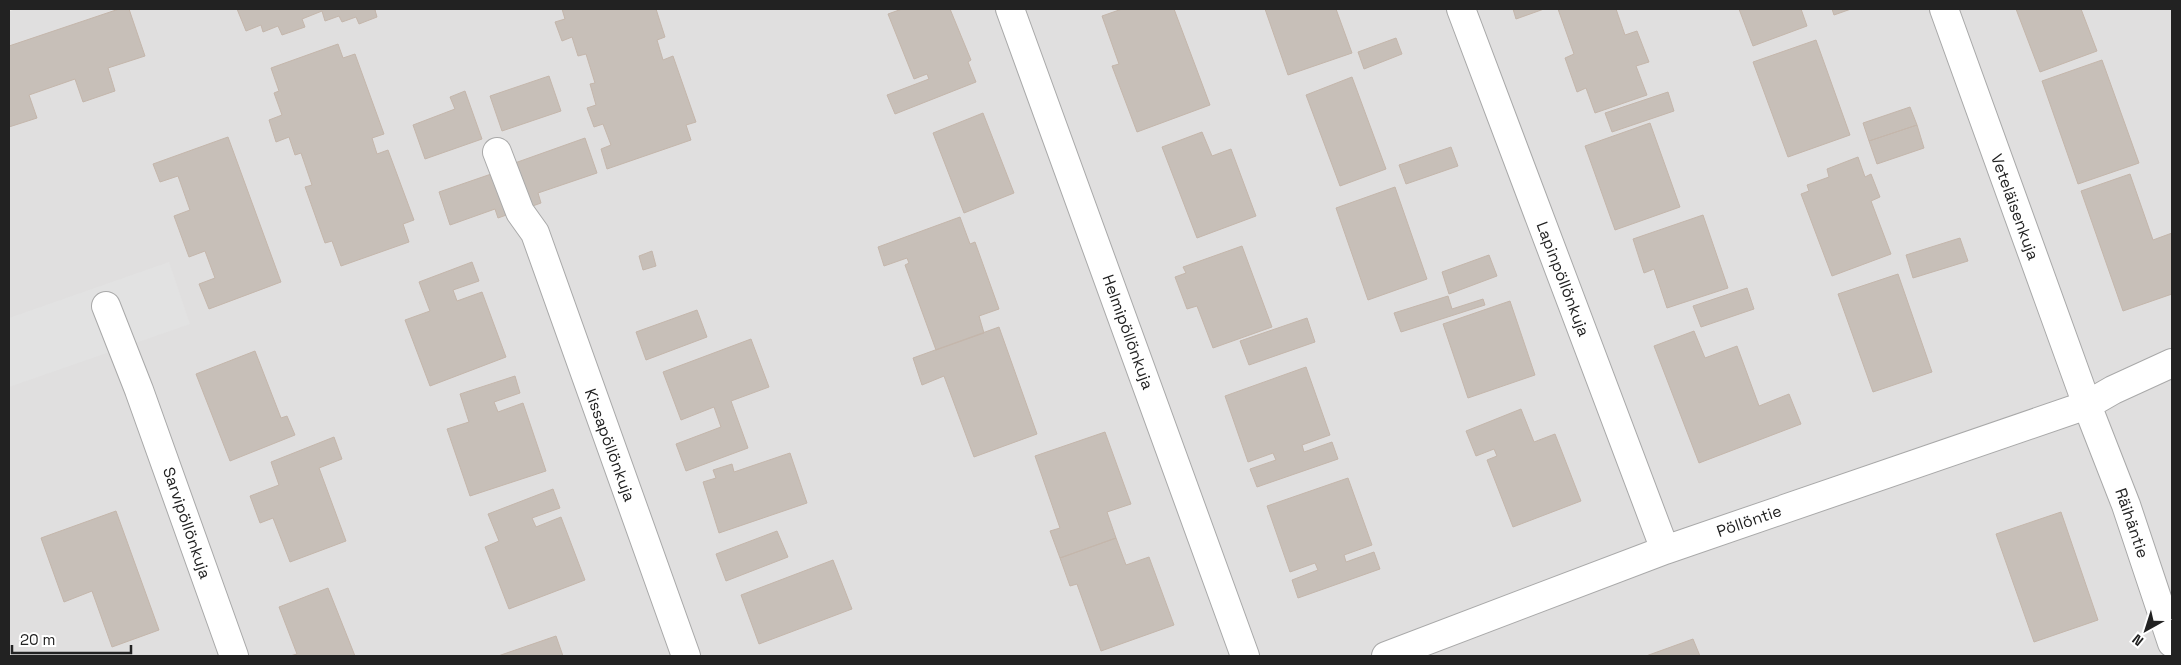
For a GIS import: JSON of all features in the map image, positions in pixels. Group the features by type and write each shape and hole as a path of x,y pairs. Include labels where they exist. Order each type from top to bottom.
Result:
{"street":[{"name":"Helmipöllönkuja","path":"1010,9 1245,656"},
{"name":"Lapinpöllönkuja","path":"1461,9 1665,550"},
{"name":"Veteläisenkuja","path":"1944,9 2087,405"},
{"name":"Kissapöllönkuja","path":"497,152 520,212 535,233 686,656"},
{"name":"Sarvipöllönkuja","path":"106,306 139,390 234,656"},
{"name":"Pöllöntie","path":"1386,656 1665,550 2087,405 2112,390 2172,363"},
{"name":"Pöllöntie","path":"2112,390 2172,382"},
{"name":"Räihäntie","path":"2087,405 2126,505 2172,643"}],"shaded area":[{"path":"16,9 2172,9 2172,656 9,656 9,11"},
{"path":"169,262 190,324 9,387 9,318"}],"building":[{"path":"119,9 129,9 145,56 108,68 115,91 83,102 75,79 29,95 37,118 9,127 9,46"},
{"path":"237,9 378,9 375,10 377,17 359,24 356,17 342,22 339,16 325,21 322,11 302,19 305,27 282,35 278,26 263,32 261,25 246,31"},
{"path":"562,9 656,9 665,37 657,40 663,60 673,56 696,122 686,125 691,140 607,169 601,149 611,145 603,124 594,127 587,108 596,105 590,84 595,83 586,54 578,56 572,37 562,41 555,22 565,19"},
{"path":"902,9 950,9 971,60 968,62 976,82 895,114 887,95 929,79 927,74 914,79 888,14"},
{"path":"1122,9 1174,9 1210,105 1137,132 1112,66 1119,64 1102,16"},
{"path":"1265,9 1336,9 1352,53 1288,75"},
{"path":"1513,9 1544,9 1516,19"},
{"path":"1558,9 1616,9 1625,35 1637,31 1649,62 1636,66 1647,95 1595,113 1586,88 1577,92 1565,58 1574,54"},
{"path":"1739,9 1801,9 1807,26 1753,46"},
{"path":"1832,9 1851,9 1834,15"},
{"path":"2016,9 2081,9 2097,51 2040,72"},
{"path":"1396,38 1402,54 1364,69 1358,52"},
{"path":"1816,40 1850,135 1788,157 1753,62"},
{"path":"338,44 343,58 355,54 384,134 372,138 377,154 388,150 414,220 403,224 409,242 341,266 332,241 325,243 305,187 312,185 301,153 295,155 289,137 276,142 269,120 282,115 274,93 279,91 271,68"},
{"path":"2102,60 2139,163 2078,184 2042,81"},
{"path":"549,76 561,111 502,131 490,96"},
{"path":"1352,77 1386,169 1340,186 1306,95"},
{"path":"465,91 482,139 425,159 413,125 455,109 450,97"},
{"path":"1668,92 1674,111 1612,132 1605,113"},
{"path":"1910,107 1917,125 1869,141 1863,123"},
{"path":"983,113 1014,193 964,213 933,133"},
{"path":"1650,123 1680,207 1615,230 1585,146"},
{"path":"1917,125 1924,148 1877,164 1869,141"},
{"path":"1202,132 1212,156 1231,149 1256,216 1197,238 1162,147"},
{"path":"228,137 281,282 209,309 199,284 215,278 205,251 189,257 174,216 190,210 178,176 160,182 153,164"},
{"path":"585,138 597,173 538,193 541,203 527,208 512,164"},
{"path":"1451,147 1458,166 1406,184 1399,165"},
{"path":"1858,157 1865,177 1871,174 1880,197 1871,201 1891,254 1832,276 1801,194 1809,191 1807,185 1829,177 1827,169"},
{"path":"497,172 512,213 498,218 495,209 450,225 439,192"},
{"path":"2130,174 2153,240 2172,233 2172,294 2123,311 2081,191"},
{"path":"1395,187 1427,279 1368,300 1336,208"},
{"path":"1703,215 1728,288 1667,308 1654,269 1644,273 1633,239"},
{"path":"960,217 970,244 975,242 999,309 979,316 984,333 936,350 905,265 909,263 907,258 884,266 878,247"},
{"path":"1960,238 1968,261 1913,278 1906,255"},
{"path":"1242,246 1272,327 1213,348 1197,306 1187,309 1175,277 1186,273 1183,267"},
{"path":"652,251 656,266 643,270 639,256"},
{"path":"1489,255 1497,276 1449,294 1442,272"},
{"path":"472,262 479,281 453,290 457,301 482,292 506,357 430,386 405,320 430,311 419,282"},
{"path":"1898,274 1932,372 1873,392 1838,294"},
{"path":"1747,288 1754,309 1701,327 1693,306"},
{"path":"1448,296 1452,309 1483,299 1485,305 1401,332 1394,313"},
{"path":"1510,301 1535,375 1468,398 1443,324"},
{"path":"697,310 707,337 646,360 636,332"},
{"path":"1307,318 1315,342 1249,365 1240,341"},
{"path":"999,327 1037,434 974,457 944,376 922,385 913,358"},
{"path":"1694,331 1705,358 1737,346 1759,406 1789,394 1801,424 1699,463 1654,346"},
{"path":"751,339 769,387 731,401 748,448 686,471 676,444 721,427 714,407 681,420 663,372"},
{"path":"255,351 281,418 287,416 295,435 230,461 196,374"},
{"path":"1306,367 1330,435 1302,445 1304,452 1332,442 1338,459 1257,487 1250,469 1276,460 1273,453 1248,462 1225,396"},
{"path":"515,376 520,393 494,402 498,412 523,403 546,471 470,496 447,429 469,422 460,394"},
{"path":"1521,409 1534,442 1555,434 1581,501 1513,527 1487,460 1497,456 1494,449 1476,456 1466,431"},
{"path":"1105,432 1131,504 1107,512 1116,538 1060,558 1050,531 1060,528 1035,456"},
{"path":"334,437 342,459 319,468 346,541 290,562 273,518 260,523 250,496 279,485 271,462"},
{"path":"790,453 807,503 719,533 703,482 716,478 713,470 732,464 734,472"},
{"path":"1348,478 1372,545 1344,555 1346,562 1374,552 1380,569 1298,598 1292,580 1318,570 1315,563 1290,572 1267,506"},
{"path":"553,489 560,508 532,518 536,527 561,517 585,580 509,609 485,547 499,541 488,514"},
{"path":"116,511 159,630 112,647 92,591 64,602 41,538"},
{"path":"2061,512 2098,620 2034,642 1996,534"},
{"path":"777,531 788,557 726,581 716,554"},
{"path":"1116,538 1126,565 1149,557 1174,625 1101,651 1077,584 1070,586 1060,558"},
{"path":"833,560 852,609 759,644 741,595"},
{"path":"328,588 355,656 290,656 297,654 279,607"},
{"path":"556,636 563,656 498,656"},
{"path":"1693,639 1700,656 1646,656"}]}
